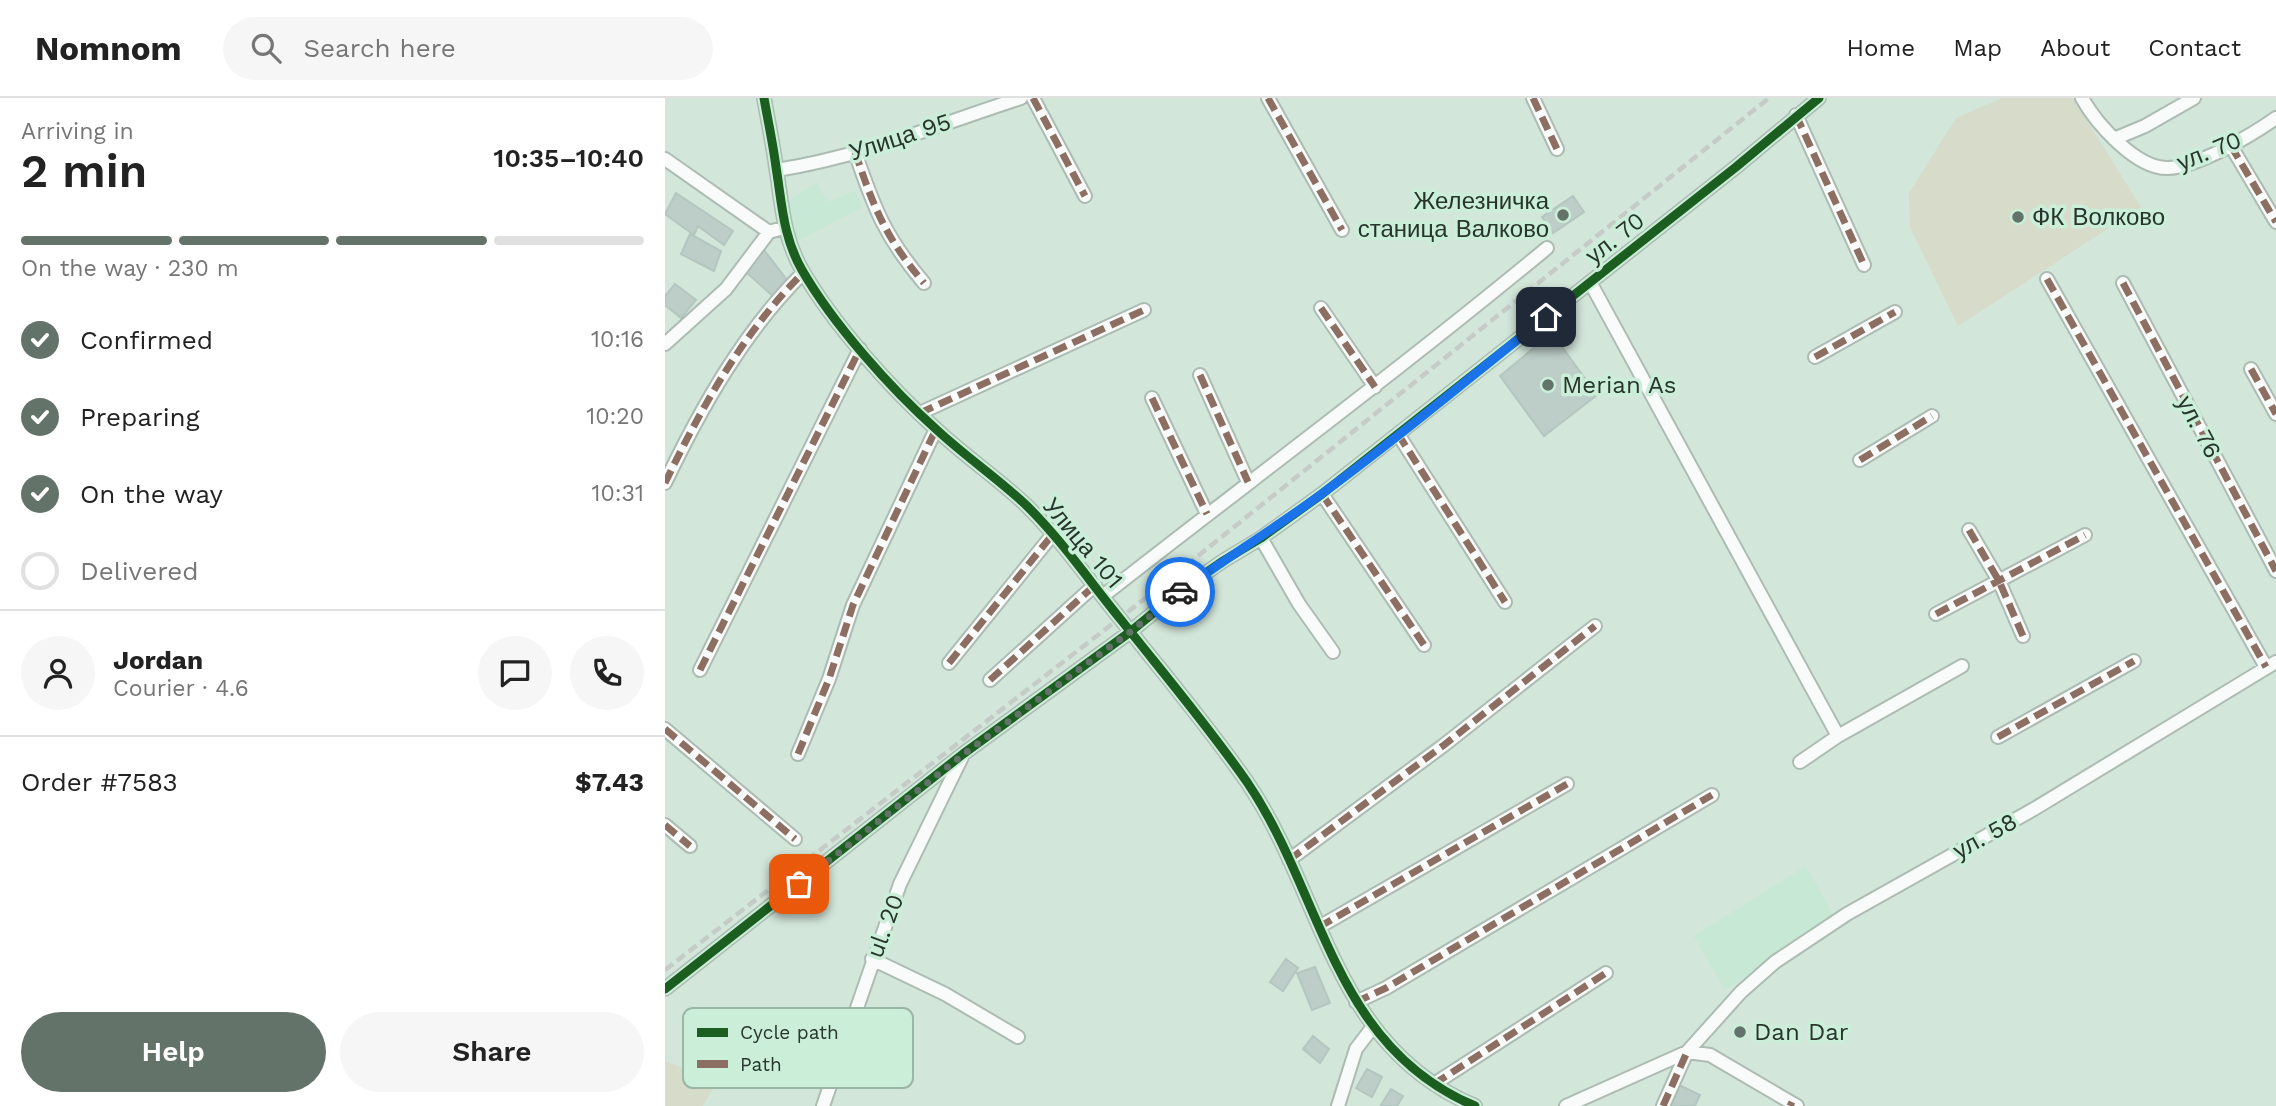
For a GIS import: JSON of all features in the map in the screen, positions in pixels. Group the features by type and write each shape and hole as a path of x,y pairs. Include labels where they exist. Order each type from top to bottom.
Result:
{"street":[{"name":"Улица 101","path":"764,98 777,170 783,228 803,273 860,349 936,429 1024,504 1095,585 1249,784 1289,860 1356,1002 1372,1028 1401,1058 1434,1084 1475,1106"},
{"name":"Улица 95","path":"777,170 855,152 1021,98"},
{"path":"1033,98 1085,196"},
{"path":"1268,98 1342,230"},
{"path":"1533,98 1557,149"},
{"name":"ул. 70","path":"665,989 964,754 1223,561 1261,538 1322,494 1736,167 1819,98"},
{"name":"ул. 70","path":"2083,98 2101,127 2114,139 2147,162 2168,168 2231,146 2276,118"},
{"path":"2114,139 2145,126 2194,98"},
{"path":"1796,115 1864,265"},
{"path":"2231,146 2276,222"},
{"path":"855,152 881,223 902,257 924,283"},
{"path":"665,159 769,232"},
{"path":"665,344 726,289 769,232 783,228"},
{"path":"1103,596 1375,387 1548,248"},
{"path":"665,482 701,412 740,350 782,294 803,273"},
{"path":"2047,279 2271,664"},
{"path":"1590,282 1838,736"},
{"name":"ул. 76","path":"2123,283 2276,571"},
{"path":"1321,308 1375,387"},
{"path":"920,413 1144,310"},
{"path":"1815,357 1895,312"},
{"path":"700,670 860,349"},
{"path":"2251,369 2276,414"},
{"path":"1201,375 1248,482"},
{"path":"1153,398 1207,514"},
{"path":"1860,460 1931,416"},
{"path":"798,754 829,679 853,605 936,429"},
{"path":"1398,435 1505,603"},
{"path":"1322,494 1424,645"},
{"path":"1969,530 1999,580 2023,636"},
{"path":"949,663 1053,534"},
{"path":"1936,614 2085,535"},
{"path":"1261,538 1299,604 1333,652"},
{"path":"990,680 1095,585"},
{"path":"1289,860 1444,745 1595,626"},
{"path":"1998,737 2134,661"},
{"name":"ул. 58","path":"1687,1052 1758,976 1836,921 2034,809 2271,664"},
{"path":"1800,762 1838,736 1962,666"},
{"path":"665,730 795,839"},
{"name":"ul. 20","path":"856,1008 914,853 964,754"},
{"path":"1319,927 1567,784"},
{"path":"1356,1002 1386,988 1712,795"},
{"path":"665,825 690,846"},
{"path":"872,959 945,995 1018,1037"},
{"path":"1434,1084 1606,973"},
{"path":"1338,1106 1356,1049 1372,1028"},
{"path":"1664,1106 1687,1052"},
{"path":"1566,1106 1687,1052 1710,1055 1793,1105"},
{"name":"ul. 20","path":"823,1106 829,1088"}],"shaded area":[{"name":"ФК Волково","path":"2002,98 2073,98 2141,207 1958,326 1910,227 1909,193 1956,118"},
{"path":"817,182 827,202 855,191 863,207 795,242 786,202"},
{"path":"1806,866 1834,915 1725,990 1694,936"},
{"path":"665,1061 683,1068 683,1088 713,1088 703,1106 665,1106"}],"building":[{"path":"676,193 733,231 724,245 698,226 694,235 665,214"},
{"name":"Железничка станица Валково","path":"1573,196 1584,212 1553,233 1542,217"},
{"path":"690,234 721,251 714,271 681,254"},
{"path":"764,250 791,285 777,300 746,272"},
{"path":"675,284 696,300 681,318 665,305 665,296"},
{"name":"Merian As","path":"1552,333 1597,395 1544,436 1500,376"},
{"path":"1286,959 1298,968 1283,991 1270,982"},
{"path":"1315,967 1330,1003 1312,1010 1297,973"},
{"path":"1313,1036 1329,1049 1320,1063 1303,1049"},
{"path":"1367,1069 1382,1077 1372,1097 1356,1088"},
{"path":"1679,1085 1700,1095 1695,1106 1671,1106"},
{"path":"1391,1089 1403,1096 1397,1106 1381,1105"}],"railway":[{"path":"665,970 1138,604 1769,98"}],"marked path":[{"path":"1033,98 1085,196"},
{"path":"1268,98 1342,230"},
{"path":"1533,98 1557,149"},
{"path":"1796,115 1864,265"},
{"path":"2231,146 2276,222"},
{"path":"855,152 882,221 899,251 924,283"},
{"path":"665,483 725,372 762,320 803,273"},
{"path":"2047,279 2266,667"},
{"path":"2123,283 2276,571"},
{"path":"1321,308 1375,387"},
{"path":"920,413 1144,310"},
{"path":"1815,357 1895,312"},
{"path":"700,670 860,349"},
{"path":"2251,369 2276,414"},
{"path":"1200,375 1248,482"},
{"path":"1152,398 1207,514"},
{"path":"1860,460 1932,416"},
{"path":"798,754 829,679 853,605 936,429"},
{"path":"1398,434 1505,602"},
{"path":"1322,494 1424,645"},
{"path":"1969,530 1999,581 2023,636"},
{"path":"949,663 1053,534"},
{"path":"1936,614 2085,535"},
{"path":"990,680 1095,585"},
{"path":"1289,860 1444,745 1595,626"},
{"path":"1998,737 2134,661"},
{"path":"665,729 795,839"},
{"path":"1319,927 1567,784"},
{"path":"1356,1002 1386,988 1712,795"},
{"path":"665,825 690,846"},
{"path":"1434,1084 1606,973"},
{"path":"1663,1106 1687,1052"},
{"path":"1790,1106 1792,1102"}],"cycle path":[{"path":"764,98 784,220 796,258 815,291 864,355 919,414 1025,504 1063,546 1247,782 1273,826 1336,964 1360,1007 1390,1046 1427,1079 1475,1106"},
{"path":"665,989 963,754 1130,632 1180,591 1322,494 1736,167 1819,98"}],"way so far":[{"path":"799,884 964,754 1180,592"}],"place":[{"name":"Железничка станица Валково","path":"1563,215"},
{"name":"ФК Волково","path":"2018,217"},
{"name":"Merian As","path":"1548,385"},
{"name":"Dan Dar","path":"1740,1032"}],"route":[{"path":"1180,592 1322,494 1546,317"}]}
